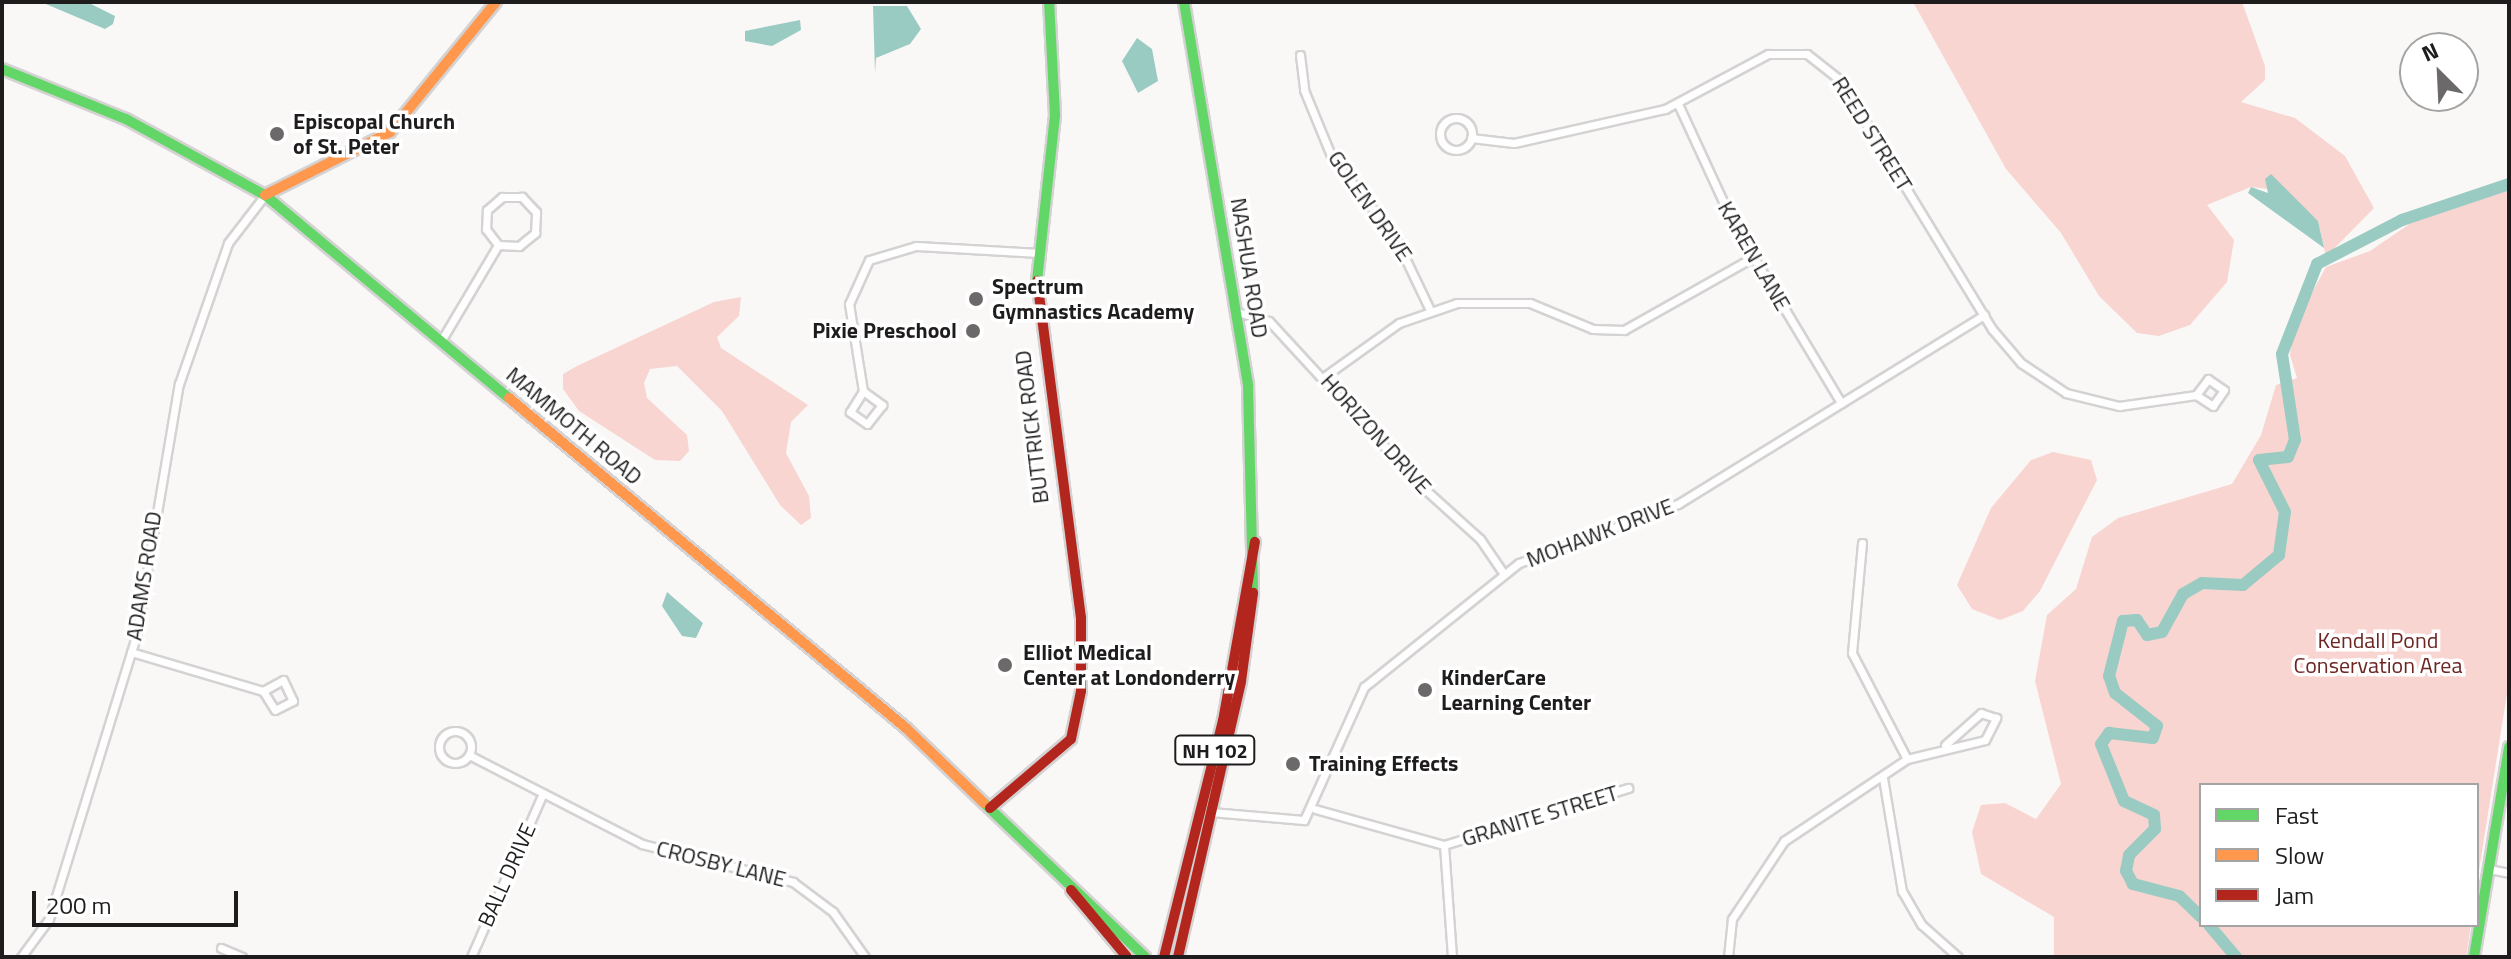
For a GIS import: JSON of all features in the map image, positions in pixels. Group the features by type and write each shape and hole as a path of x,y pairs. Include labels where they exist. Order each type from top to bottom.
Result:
{"main road":[{"path":"265,195 390,132 496,2"},
{"name":"BUTTRICK ROAD","path":"990,808 1071,739 1081,691 1081,618 1060,499 1036,253 1054,140 1049,2"},
{"name":"NASHUA ROAD","path":"1164,957 1206,811 1249,640 1255,542 1254,447 1237,312 1184,2"},
{"name":"MAMMOTH ROAD","path":"2,69 126,119 265,195 886,710 1145,957"},
{"path":"2474,957 2509,747"},
{"name":"NASHUA ROAD","path":"1178,957 1206,811"},
{"name":"MAMMOTH ROAD","path":"1070,888 1127,957"}],"street":[{"name":"REED STREET","path":"1471,138 1459,118 1440,130 1452,149 1471,138 1514,143 1678,104 1768,54 1799,52 1822,61 1840,80 1984,315 2021,363 2066,393 2127,406 2196,395"},
{"name":"GOLEN DRIVE","path":"1300,55 1304,90 1332,158 1403,250 1430,310"},
{"name":"KAREN LANE","path":"1678,104 1752,258 1841,403"},
{"name":"ADAMS ROAD","path":"21,957 49,919 131,652 179,384 228,243 265,195"},
{"path":"502,197 522,197 536,212 535,233 519,246 498,245 486,229 487,210 502,197"},
{"path":"441,341 498,245"},
{"path":"863,391 882,405 867,424 850,412 863,391 849,304 869,260 916,246 1036,253"},
{"path":"1325,376 1386,331 1430,310 1530,303 1593,329 1624,330 1752,258"},
{"name":"HORIZON DRIVE","path":"1237,312 1264,316 1325,376 1418,483 1480,539 1504,574"},
{"name":"MOHAWK DRIVE","path":"1315,809 1364,687 1504,574 1543,549 1664,511 1984,315"},
{"path":"1862,543 1852,653 1907,759"},
{"path":"131,652 263,691 275,710 293,701 283,680 263,691"},
{"path":"1727,955 1732,919 1784,841 1883,778 1907,759 1945,745 1985,740 1996,718 1981,713 1945,745"},
{"name":"CROSBY LANE","path":"469,755 462,733 440,740 447,762 469,755 653,848 793,882 833,912 865,957"},
{"path":"1883,778 1902,891 1922,925 1958,957"},
{"name":"GRANITE STREET","path":"1315,809 1444,845 1628,788"},
{"name":"BALL DRIVE","path":"471,957 543,793"},
{"path":"1206,811 1290,825 1315,809"},
{"path":"1444,845 1452,957"},
{"path":"2489,869 2509,873"},
{"path":"221,948 242,957"}],"green space":[{"path":"1913,2 2242,2 2265,66 2265,80 2241,102 2295,118 2345,156 2374,208 2326,257 2318,221 2286,191 2251,187 2207,205 2234,240 2227,282 2190,325 2159,336 2137,333 2099,296 2061,233 2006,169"},
{"name":"Kendall Pond Conservation Area","path":"2509,190 2509,681 2479,870 2479,783 2199,783 2199,927 2471,927 2466,957 2054,957 2054,917 1981,874 1972,832 1981,805 2005,803 2036,819 2061,784 2035,681 2047,615 2076,589 2092,537 2118,518 2232,484 2261,435 2276,385 2297,378 2290,355 2293,328 2326,267 2370,251 2411,223"},
{"path":"741,297 739,316 717,337 721,348 808,405 791,422 786,453 809,496 811,518 801,525 780,505 722,411 677,366 650,369 644,383 647,398 687,435 689,451 680,461 655,460 579,411 563,389 563,374 577,366 714,302"},
{"path":"2053,452 2091,460 2097,480 2040,591 2023,611 2000,620 1972,609 1957,585 1991,508 2031,460"}],"water":[{"path":"41,2 87,2 115,16 113,24 105,29"},
{"path":"873,6 907,6 921,29 910,44 876,58 875,73"},
{"path":"800,20 801,30 772,46 745,41 745,31"},
{"path":"1137,38 1152,49 1158,81 1138,93 1122,61"},
{"path":"2271,174 2318,221 2324,248 2248,193 2251,187 2268,193 2265,179"},
{"path":"667,592 703,623 696,638 682,636 662,606"}],"waterway":[{"path":"2199,915 2179,896 2133,884 2126,871 2129,855 2155,829 2154,815 2124,801 2101,744 2109,733 2153,738 2157,726 2115,693 2109,676 2123,621 2137,620 2147,635 2162,632 2183,594 2202,583 2243,585 2279,555 2285,512 2259,460 2288,457 2295,440 2282,354 2317,264 2402,220 2509,184"},
{"path":"2211,927 2236,957"}],"traffic: fast":[{"path":"1037,281 1055,115 1049,2"},
{"path":"1184,2 1248,385 1253,593"},
{"path":"2,69 126,119 265,195 509,398"},
{"path":"2474,957 2509,747"},
{"path":"984,803 1145,957"}],"traffic: slow":[{"path":"265,195 390,132 496,2"},
{"path":"509,398 906,728 984,803"}],"traffic: jam":[{"path":"990,808 1071,739 1081,691 1081,618 1037,281"},
{"path":"1164,957 1223,721 1255,542"},
{"path":"1178,957 1241,681 1253,593"},
{"path":"1071,890 1127,957"}],"place":[{"name":"Episcopal Church of St. Peter","path":"277,134"},
{"name":"Spectrum Gymnastics Academy","path":"976,299"},
{"name":"Pixie Preschool","path":"973,331"},
{"name":"Elliot Medical Center at Londonderry","path":"1005,665"},
{"name":"KinderCare Learning Center","path":"1425,690"},
{"name":"Training Effects","path":"1293,764"}]}
